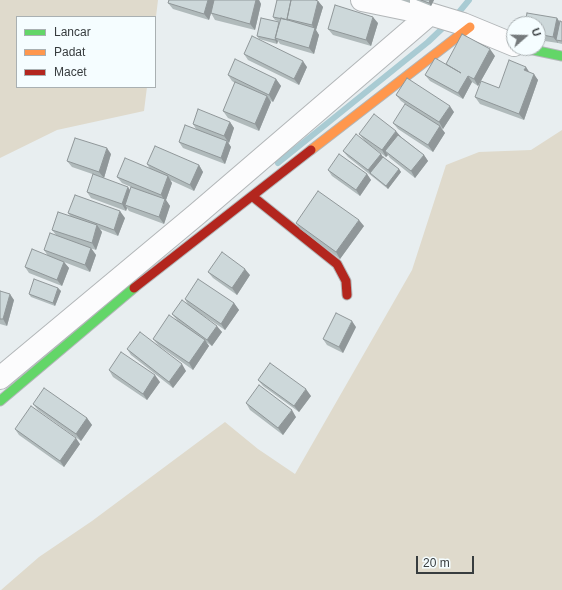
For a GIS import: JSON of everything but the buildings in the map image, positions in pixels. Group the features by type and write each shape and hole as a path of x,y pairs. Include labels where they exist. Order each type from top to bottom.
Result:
{"street":[{"path":"362,0 452,21 506,42"},
{"path":"0,401 143,281 252,196 452,21"},
{"path":"0,378 197,214 452,21"},
{"path":"546,53 562,56"},
{"path":"252,196 336,264 346,281 347,295"}],"shaded area":[{"path":"0,0 158,0 156,17 16,16 16,88 147,88 144,111 57,130 0,158"},
{"path":"562,130 562,590 1,590 39,557 92,521 225,422 258,449 295,474 412,270 446,165 479,152 531,150"}],"waterway":[{"path":"455,17 469,0"},
{"path":"278,163 428,42 447,24"}],"traffic: fast":[{"path":"546,53 562,56"},
{"path":"0,401 134,288"}],"traffic: slow":[{"path":"311,150 470,27"}],"traffic: jam":[{"path":"134,288 311,150"},
{"path":"252,196 337,264 346,281 347,295"}]}
